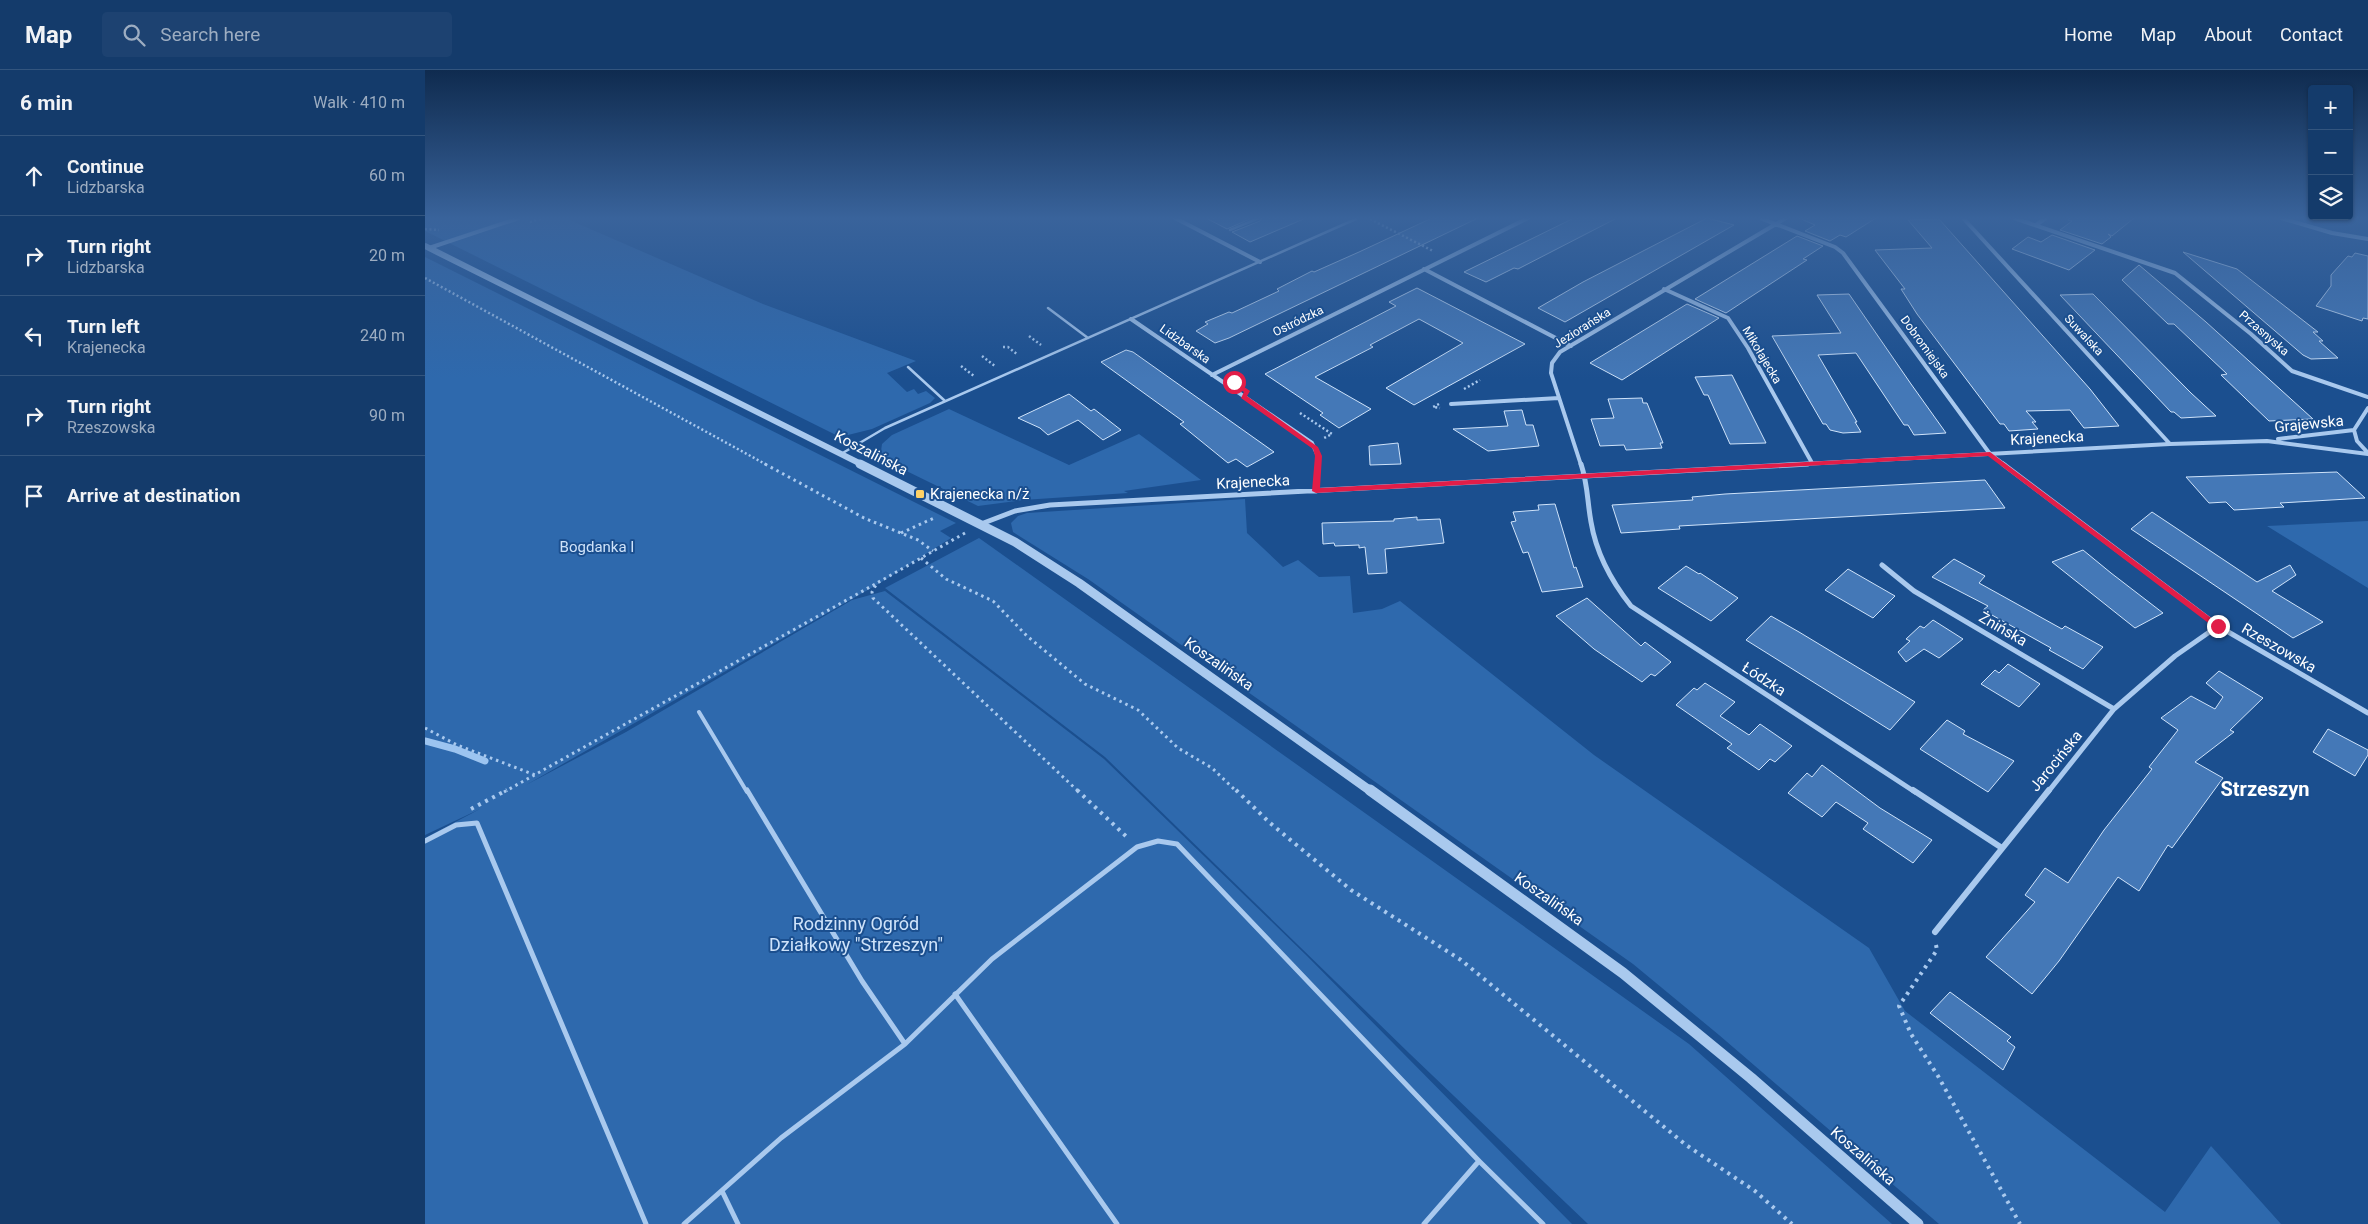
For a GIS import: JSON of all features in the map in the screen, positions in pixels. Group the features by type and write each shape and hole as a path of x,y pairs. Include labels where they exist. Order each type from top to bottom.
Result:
{"street":[{"name":"Koszalińska","path":"477,272 981,524 1079,583 1579,939 1692,1026 1918,1224"},
{"name":"Ostródzka","path":"1212,375 1418,272"},
{"path":"1429,272 1571,346"},
{"name":"Jeziorańska","path":"1585,476 1550,368 1557,356 1571,346 1694,272"},
{"name":"Dobromiejska","path":"1857,272 1990,454"},
{"name":"Suwalska","path":"2012,272 2170,444"},
{"name":"Przasnyska","path":"2172,272 2251,334 2292,371 2368,397"},
{"name":"Mikołajecka","path":"1664,289 1728,318 1748,348 1812,463"},
{"name":"Lidzbarska","path":"1131,319 1311,443 1318,456 1316,491"},
{"path":"1451,404 1559,398"},
{"name":"Grajewska","path":"2368,408 2354,430 2357,441 2368,453"},
{"name":"Grajewska","path":"2267,441 2354,430"},
{"name":"Krajenecka","path":"981,524 1015,511 1039,506 2170,444 2267,441 2368,453"},
{"name":"Rzeszowska","path":"1990,454 2218,626 2368,712"},
{"name":"Łódzka","path":"1585,476 1591,522 1601,556 1620,592 1631,606 2002,848"},
{"name":"Żnińska","path":"1882,565 1914,591 2114,709"},
{"name":"Jarocińska","path":"1935,932 2114,709 2175,656 2218,626"}],"lane":[{"path":"841,454 885,428 1238,272"},
{"path":"1048,308 1088,338"},
{"path":"908,367 945,401"},
{"path":"699,712 862,981 905,1044"},
{"path":"425,841 457,825 469,822 477,823 646,1224"},
{"path":"685,1224 781,1138 905,1044 992,959 1137,846 1157,840 1177,844 1479,1161 1543,1224"},
{"path":"955,994 1117,1224"},
{"path":"1424,1224 1479,1161"},
{"path":"722,1191 738,1224"}],"path":[{"path":"425,278 863,518 918,540 933,551"},
{"path":"1003,347 1009,347"},
{"path":"982,356 986,359"},
{"path":"961,366 965,369"},
{"path":"900,533 940,515"},
{"path":"468,810 535,776 981,524"},
{"path":"921,558 946,579 993,601 1027,636 1085,684 1138,710 1178,748 1212,768 1270,824 1351,890 1461,960 1686,1145 1755,1192 1792,1224"},
{"path":"877,583 872,592 873,598 1137,846"},
{"path":"425,728 457,745 535,776"},
{"path":"1935,932 1937,950 1899,1006 1903,1019 1939,1078 1978,1153 2020,1224"}],"green space":[{"name":"Rodzinny Ogród Działkowy \"Strzeszyn\"","path":"425,272 455,272 956,523 940,531 951,538 880,583 526,785 626,732 852,600 885,591 1104,759 1307,956 1572,1224 425,1224 425,838 480,809 425,835"},
{"path":"507,272 689,272 763,304 916,361 887,373 907,392 914,389 918,394 926,391 935,398 930,403 872,429 840,437"},
{"path":"949,409 1069,465 1139,434 1201,480 1124,491 1128,493 1023,500 978,506 884,460 881,451 882,444 892,435"},
{"path":"1245,499 1247,533 1283,567 1298,560 1319,577 1350,576 1353,613 1382,609 1400,601 1594,755 1869,948 1905,1011 2165,1212 2211,1146 2281,1224 1939,1224 1719,1035 1633,964 1088,579 1013,532 1011,523 1018,516 1027,513"},
{"path":"2368,521 2368,588 2267,526"},
{"path":"979,538 1689,1044 1892,1224 1588,1224 1410,1054 1105,757 885,588"}],"building":[{"path":"1310,272 1366,272 1215,343 1196,331 1208,324 1205,322 1229,312 1232,313 1279,291 1277,289"},
{"path":"1464,272 1506,272 1486,282"},
{"path":"1603,272 1652,272 1565,322 1538,308"},
{"path":"1739,272 1789,272 1726,313 1695,299"},
{"path":"1892,272 1986,272 2090,389 2119,426 2084,428 2070,410 2026,411 2036,422 2032,422 2038,429 2009,431 2004,424 2000,424 1917,314 1901,289 1905,289"},
{"path":"2131,272 2147,272 2206,322 2313,419 2269,421 2221,375 2227,374 2174,324 2168,324 2122,280"},
{"path":"2206,272 2241,272 2318,332 2313,332 2323,341 2319,341 2338,358 2311,359 2303,355"},
{"path":"2334,272 2368,272 2368,319 2363,318 2362,321 2316,306 2331,286 2331,275"},
{"path":"1417,288 1525,344 1414,405 1386,388 1463,343 1419,319 1370,345 1373,347 1315,377 1371,409 1339,428 1320,415 1323,413 1265,374 1396,306 1389,302"},
{"path":"1849,294 1946,433 1914,435 1908,425 1904,425 1856,353 1818,355 1861,432 1843,433 1830,430 1826,424 1823,424 1772,336 1841,333 1817,295"},
{"path":"2093,294 2216,416 2181,418 2174,412 2171,412 2060,295"},
{"path":"1687,304 1719,318 1622,380 1590,363"},
{"path":"1126,350 1133,352 1274,452 1247,467 1236,459 1228,463 1180,424 1184,422 1101,362"},
{"path":"1732,375 1766,443 1730,444 1708,395 1704,395 1695,377"},
{"path":"1069,394 1091,411 1094,409 1121,430 1103,440 1078,420 1048,435 1040,428 1018,418"},
{"path":"1642,398 1643,403 1647,403 1663,443 1660,443 1662,448 1626,450 1624,445 1600,446 1591,419 1614,418 1608,399"},
{"path":"1522,410 1526,425 1533,425 1539,446 1488,451 1453,429 1508,426 1504,411"},
{"path":"1398,443 1401,464 1370,465 1369,446"},
{"path":"2337,472 2365,498 2280,503 2284,507 2234,510 2226,502 2209,503 2186,477"},
{"path":"1985,480 2005,508 1679,526 1680,529 1621,533 1612,505 1693,500 1692,497 1725,494"},
{"path":"1555,504 1574,568 1576,567 1583,587 1542,592 1528,552 1523,553 1511,522 1516,521 1513,512 1539,510 1538,505"},
{"path":"2152,512 2257,582 2290,565 2296,575 2272,591 2323,622 2293,638 2131,529"},
{"path":"1417,517 1417,520 1440,519 1444,543 1385,549 1387,573 1368,574 1365,547 1359,548 1359,545 1335,546 1334,543 1323,544 1322,523 1394,521 1394,519"},
{"path":"2083,550 2163,613 2135,628 2052,562"},
{"path":"1954,559 1985,576 1979,583 2062,629 2065,626 2103,647 2083,669 2049,650 2051,648 1983,610 1988,606 1932,577"},
{"path":"1686,566 1738,598 1711,621 1658,588"},
{"path":"1848,569 1895,596 1873,618 1825,590"},
{"path":"1587,598 1641,646 1645,642 1671,662 1655,676 1651,674 1642,682 1594,649 1556,616"},
{"path":"1771,616 1915,702 1890,730 1746,640"},
{"path":"1933,620 1963,639 1939,658 1924,649 1906,662 1898,652 1910,641 1906,639 1920,626 1924,628"},
{"path":"2008,664 2040,684 2019,707 1981,684 1995,670 1999,673"},
{"path":"2219,671 2263,698 2230,730 2234,732 2195,762 2223,778 2172,848 2168,845 2139,891 2118,877 2059,961 2032,994 1986,957 2035,902 2025,895 2045,868 2068,883 2104,830 2152,769 2149,767 2178,730 2161,718 2191,696 2215,709 2223,697 2206,683"},
{"path":"1705,683 1735,702 1720,716 1749,735 1760,724 1792,746 1775,762 1770,759 1759,770 1727,748 1732,744 1676,705 1694,688 1697,690"},
{"path":"1947,720 1965,731 1963,734 2014,761 1988,792 1920,749"},
{"path":"2328,729 2368,750 2368,755 2355,776 2313,752"},
{"path":"1822,765 1880,808 1932,840 1913,863 1863,829 1868,823 1836,802 1822,817 1788,793 1807,773 1812,777"},
{"path":"1950,992 2011,1037 2007,1041 2015,1047 2003,1070 1930,1013"}],"waterway":[{"path":"425,741 455,749 485,761"}],"place":[{"name":"Krajenecka n/ż","path":"920,494"}],"district":[{"name":"Strzeszyn","path":"2265,789"}],"route":[{"path":"1234,382 1248,392 1244,396 1316,448 1318,452 1316,491 1990,454 2218,626"}],"park label":[{"name":"Bogdanka I","path":"597,547"}]}
